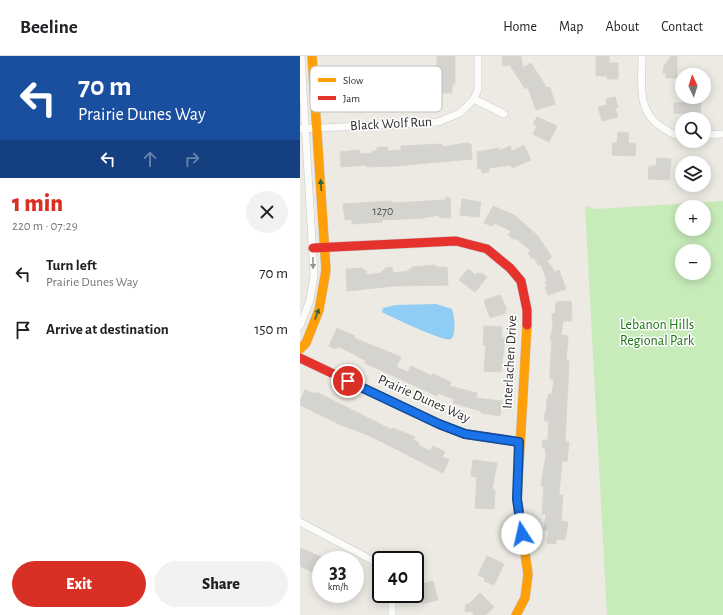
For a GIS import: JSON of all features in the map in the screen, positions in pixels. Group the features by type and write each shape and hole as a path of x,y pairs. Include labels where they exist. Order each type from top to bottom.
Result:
{"street":[{"path":"300,326 310,300 314,275 303,129 301,56"},
{"path":"312,56 313,66"},
{"path":"478,56 478,89 474,99 504,114"},
{"path":"642,56 642,99 646,112 653,123 675,135"},
{"name":"Black Wolf Run","path":"303,129 438,122 460,113 474,99"},
{"path":"300,349 306,343 313,326 324,290 326,270 316,112"},
{"path":"711,135 723,134"},
{"name":"Interlachen Drive","path":"313,248 456,241 487,249 510,268 521,281 527,310 517,499 528,574 525,598 516,615"},
{"name":"Prairie Dunes Way","path":"300,358 439,424 465,434 519,442"},
{"path":"300,522 372,560"},
{"path":"392,603 392,615"}],"green space":[{"name":"Lebanon Hills Regional Park","path":"723,201 723,615 607,615 585,206 596,209 675,204 675,236 711,236 711,202"}],"water":[{"path":"436,304 452,309 454,333 451,339 439,337 382,312 383,308 396,305"}],"building":[{"path":"437,56 455,56 455,81 454,85 452,85 452,93 442,93 442,66 437,66"},
{"path":"502,56 521,56 523,68 531,63 547,88 550,87 555,104 536,110 528,87 525,89 510,65 503,66"},
{"path":"596,56 609,56 609,63 618,63 618,79 607,79 607,76 596,76"},
{"path":"670,56 677,56 675,78 666,78 666,73 663,73 664,65 668,62 668,60 670,60"},
{"path":"615,97 618,107 615,108 618,117 602,121 598,107 607,105 606,99"},
{"path":"674,103 701,104 700,112 674,113"},
{"path":"537,117 557,126 549,142 533,134 537,126 533,124"},
{"path":"618,132 629,133 628,143 636,144 635,156 612,155 613,143 617,143"},
{"path":"467,143 471,144 472,159 396,166 367,167 367,165 341,167 340,152 360,150 360,154 373,153 372,151 377,151 377,147 387,147 388,151 401,150 401,146 442,144 442,147"},
{"path":"524,145 531,160 512,168 511,165 489,168 489,172 482,173 481,168 478,169 477,152 499,148 499,151 510,146 512,151"},
{"path":"657,158 671,159 669,180 648,179 649,166 656,166"},
{"path":"446,197 450,198 451,218 439,217 438,215 423,218 382,220 382,222 352,224 352,219 345,220 343,204 446,200"},
{"path":"462,199 481,202 479,217 460,215"},
{"path":"493,206 514,215 537,235 552,257 547,261 555,272 559,270 566,289 548,295 545,288 547,287 545,282 547,281 541,264 539,266 534,258 532,259 528,253 531,251 516,238 515,240 508,235 511,231 494,223 492,226 484,223"},
{"path":"436,265 436,267 447,267 448,285 394,286 347,291 346,269 362,268 363,270 366,270 366,275 382,273 385,268 392,267 393,273 409,271 412,267"},
{"path":"468,269 476,275 477,273 481,273 487,277 475,292 459,280"},
{"path":"500,295 507,310 504,310 506,313 490,318 484,300"},
{"path":"571,301 572,321 563,321 561,335 568,336 566,361 569,361 565,442 569,442 567,461 562,461 559,495 563,495 561,521 568,522 565,540 556,539 556,544 547,543 549,530 544,530 546,514 542,514 544,486 541,486 546,455 545,448 542,448 543,440 548,440 549,421 544,421 547,399 549,394 552,394 554,379 550,379 552,340 550,340 553,327 552,314 555,314 556,302"},
{"path":"484,326 502,327 501,338 505,338 501,372 484,371 486,345 483,345"},
{"path":"337,328 355,336 354,338 401,357 396,367 408,372 411,366 432,376 433,374 451,382 449,386 477,393 476,398 502,401 500,416 481,413 481,411 453,403 454,399 438,393 437,396 365,363 366,361 339,347 335,349 329,346"},
{"path":"305,390 312,393 318,393 392,430 393,428 415,437 413,440 419,443 418,445 430,451 433,446 445,452 442,457 449,460 443,473 368,435 341,425 300,405 300,401"},
{"path":"473,460 497,463 492,490 495,490 494,509 475,508 477,477 471,476"},
{"path":"300,548 312,553 312,572 300,566"},
{"path":"487,556 504,564 494,585 484,581 485,578 478,575"},
{"path":"433,581 438,600 422,604 424,603 424,584"},
{"path":"480,593 494,607 486,615 473,615 474,612 465,611 466,604 469,604"}],"traffic: slow":[{"path":"312,56 313,66"},
{"path":"300,349 306,343 319,310 326,270 316,112"},
{"path":"516,615 525,598 528,574 517,499 527,325"}],"traffic: jam":[{"path":"313,248 456,241 487,249 510,268 521,281 527,310 527,325"},
{"path":"300,358 439,424 465,434 519,442"}],"route":[{"path":"348,381 439,424 465,434 519,442 517,499 522,534"}]}
